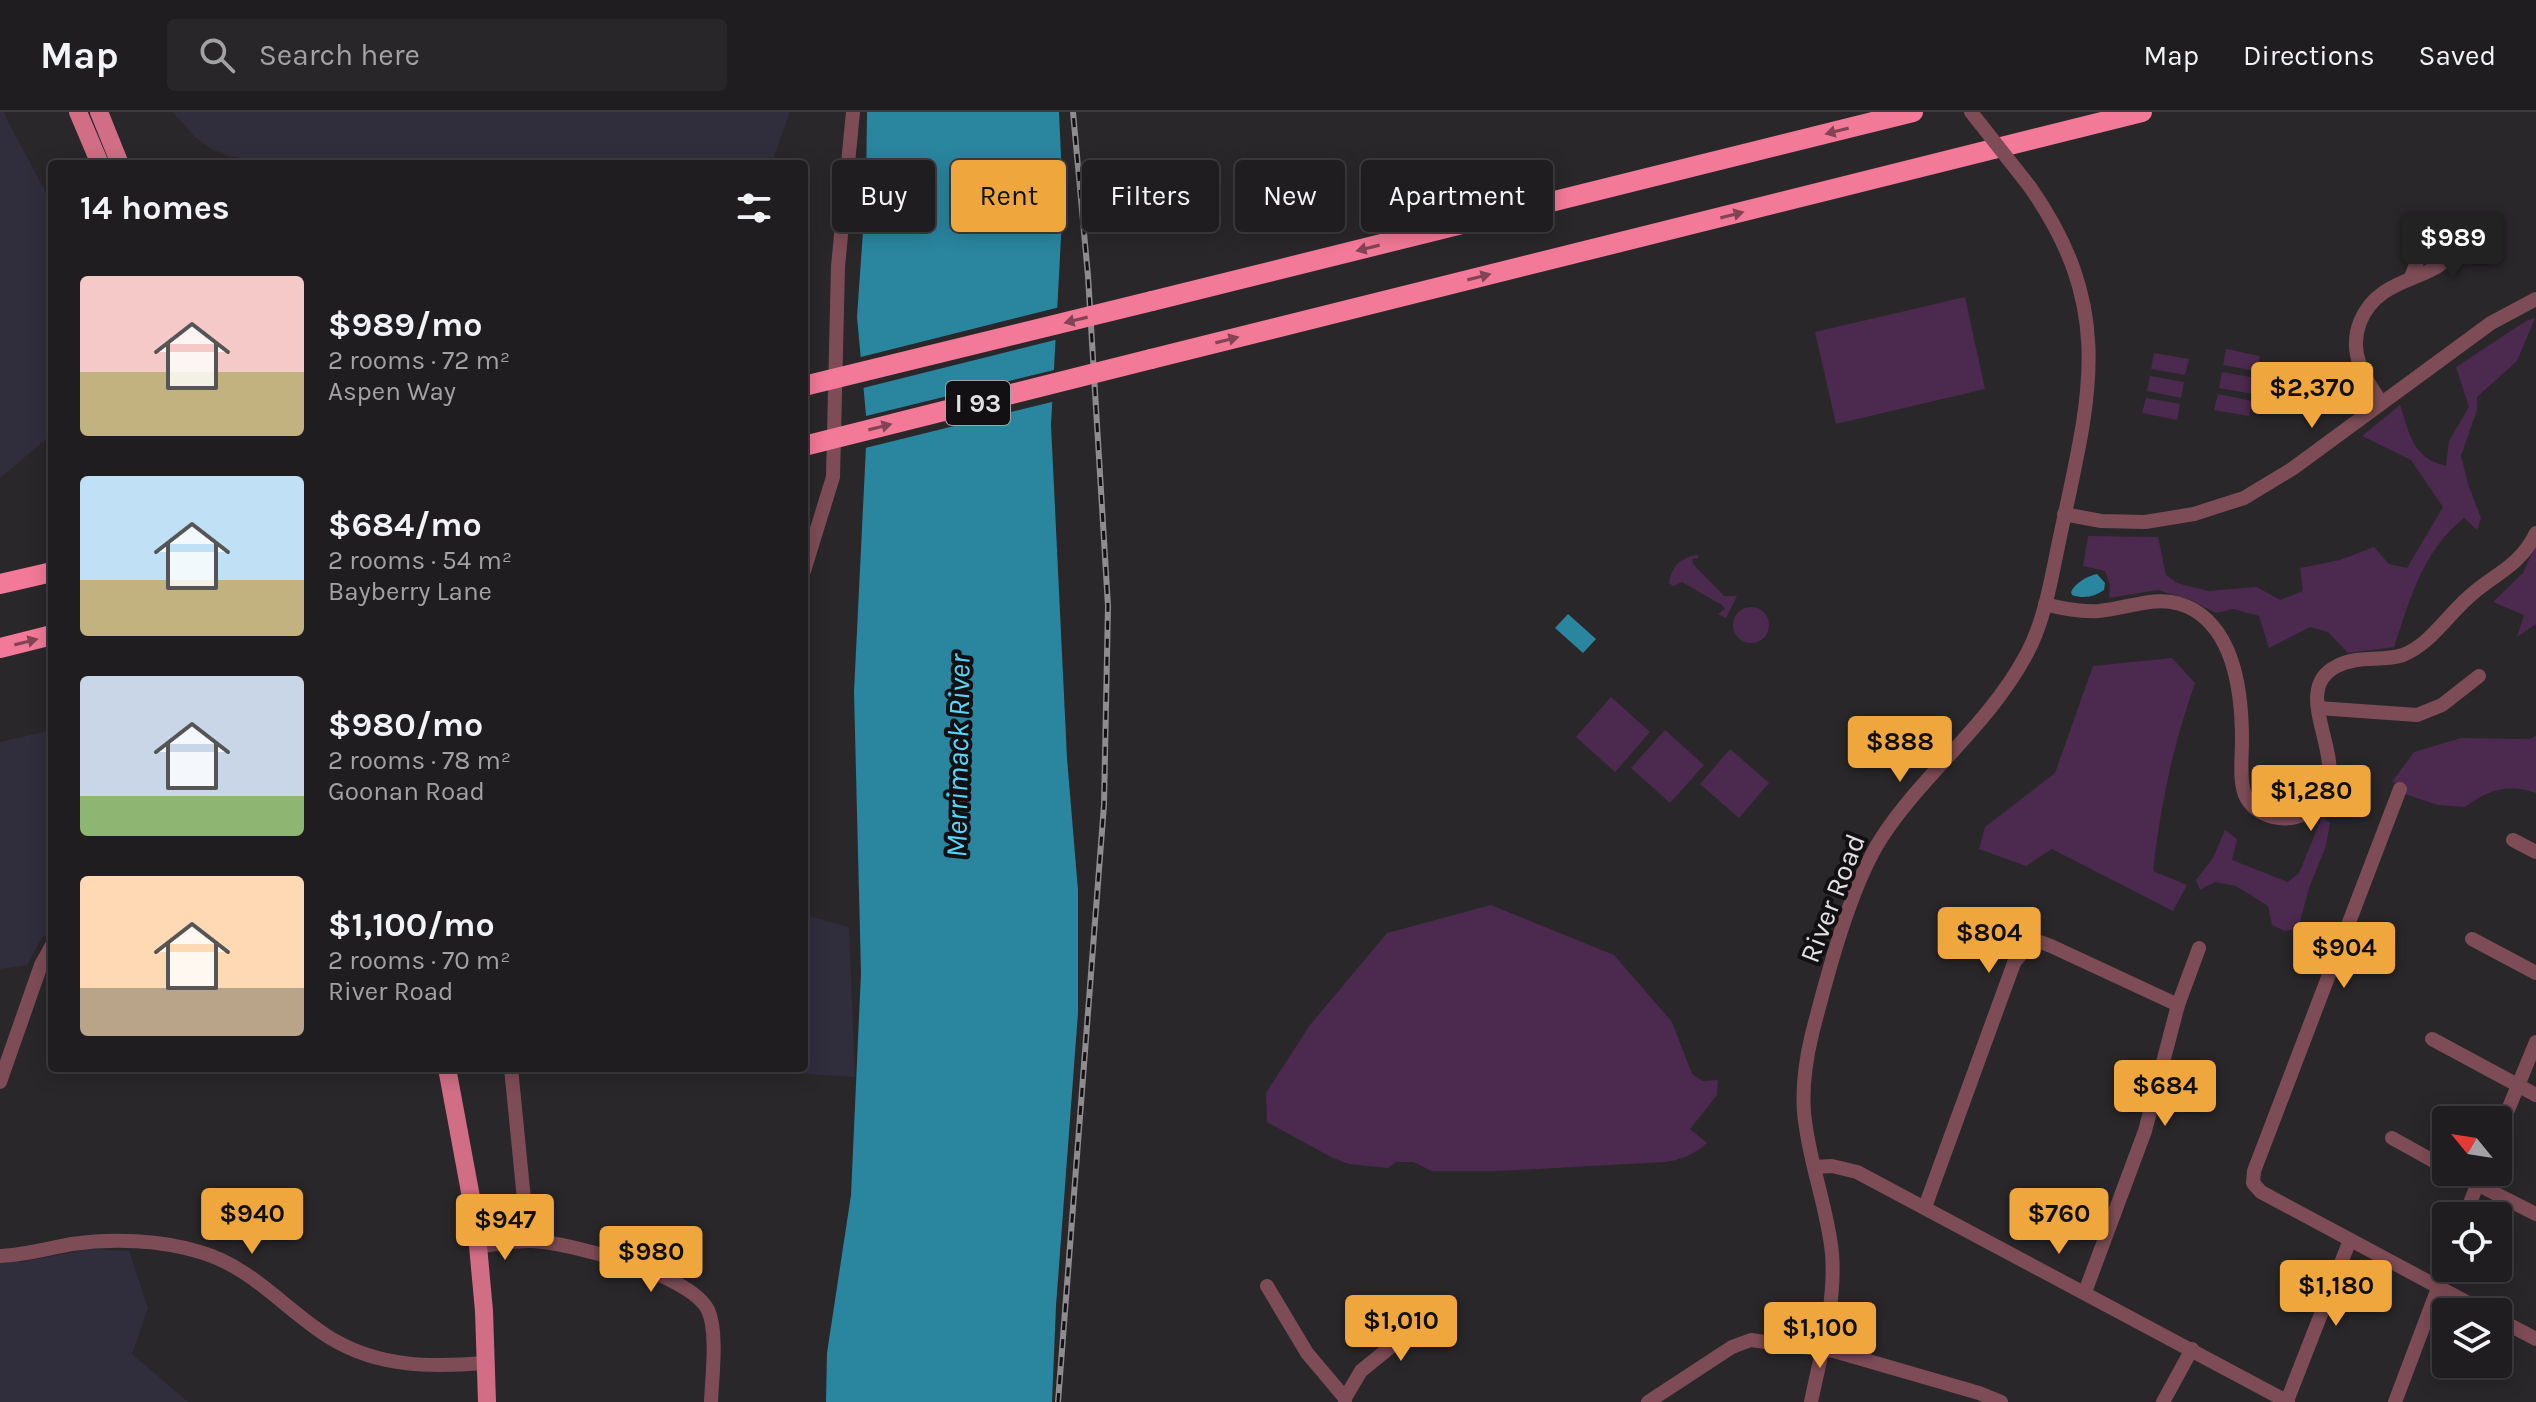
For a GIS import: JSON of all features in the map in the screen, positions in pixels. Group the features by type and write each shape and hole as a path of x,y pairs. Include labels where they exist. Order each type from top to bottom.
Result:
{"highway":[{"name":"I 93","path":"808,385 1913,112"},
{"name":"I 93","path":"808,445 2142,112"},
{"path":"0,584 48,573"},
{"path":"0,648 48,636"}],"main road":[{"path":"78,112 98,160"},
{"path":"99,112 118,160"},
{"path":"446,1072 476,1224 487,1402"}],"street":[{"path":"808,558 833,477 838,266 853,112"},
{"name":"River Road","path":"1811,1402 1830,1310 1832,1255 1804,1111 1806,1064 1831,968 1864,872 1881,838 1982,717 2017,671 2034,638 2045,604 2087,398 2090,342 2083,297 2074,267 2050,218 2030,187 1971,112"},
{"path":"2381,402 2360,368 2355,347 2356,335 2363,314 2377,296 2411,277"},
{"path":"2064,514 2124,523 2170,519 2222,507 2267,486 2491,323 2536,299"},
{"path":"2045,604 2089,611 2158,600 2192,608 2209,622 2222,641 2238,684 2246,796 2252,805 2282,819 2304,815 2314,809 2326,790 2331,769 2318,708 2318,690 2331,669 2352,661 2402,655 2419,646 2473,592 2514,564 2536,533"},
{"path":"2318,708 2417,715 2442,705 2479,676"},
{"path":"2400,789 2254,1171 2253,1183 2261,1192 2459,1298"},
{"path":"2513,840 2536,852"},
{"path":"2472,939 2536,973"},
{"path":"1925,1207 2014,963 2030,943 2040,942 2051,946 2178,1005"},
{"path":"2085,1292 2145,1131 2178,1005 2199,948"},
{"path":"0,1082 48,952"},
{"path":"2432,1039 2536,1095"},
{"path":"2510,1106 2536,1042"},
{"path":"511,1072 528,1240"},
{"path":"2392,1138 2432,1160"},
{"path":"1815,1167 1832,1166 1857,1172 2288,1402 2350,1240"},
{"path":"2491,1186 2536,1214"},
{"path":"476,1224 497,1224 528,1240 597,1252 649,1272 693,1294 708,1311 713,1337 711,1402"},
{"path":"478,1247 528,1240"},
{"path":"0,1256 112,1241 188,1249 233,1266 332,1339 362,1353 411,1366 486,1363"},
{"path":"2395,1402 2440,1282"},
{"path":"1267,1286 1307,1353 1345,1400 1361,1371 1432,1313"},
{"path":"2512,1326 2536,1339"},
{"path":"1648,1402 1740,1342 1765,1341 1834,1351 2001,1402"},
{"path":"2163,1402 2192,1349"}],"shaded area":[{"path":"0,112 3,112 48,196 48,437 0,478"},
{"path":"173,112 790,112 772,160 247,160 212,149 195,137"},
{"path":"1965,297 1985,389 1836,424 1815,332"},
{"path":"2535,318 2517,361 2477,397 2477,410 2461,456 2481,518 2477,530 2464,518 2438,545 2420,576 2394,647 2348,653 2328,632 2310,627 2269,648 2259,616 2233,609 2216,613 2191,600 2158,590 2109,598 2110,585 2105,571 2083,566 2088,536 2158,537 2166,575 2177,583 2208,591 2257,587 2280,600 2303,591 2300,568 2340,560 2374,547 2389,564 2407,568 2443,507 2411,460 2362,436 2400,405 2419,451 2446,466 2449,441 2469,407 2456,367"},
{"path":"2226,349 2260,356 2257,371 2223,365"},
{"path":"2154,353 2189,359 2185,375 2151,369"},
{"path":"2222,372 2256,378 2253,394 2219,388"},
{"path":"2150,376 2184,382 2181,398 2147,391"},
{"path":"2218,394 2252,401 2249,416 2214,410"},
{"path":"2146,398 2180,404 2177,420 2142,413"},
{"path":"2536,544 2536,624 2517,637 2524,615 2493,602 2523,573"},
{"path":"1697,555 1699,558 1692,559 1693,564 1724,596 1737,596 1726,618 1718,614 1725,609 1722,605 1682,582 1673,586 1669,583 1678,564"},
{"path":"1751,607 1764,612 1769,625 1764,638 1751,643 1738,638 1733,625 1738,612"},
{"path":"2172,658 2195,683 2168,776 2153,871 2187,885 2173,911 2052,849 2026,866 1979,849 1985,827 2055,773 2093,666"},
{"path":"1611,697 1650,732 1615,772 1576,737"},
{"path":"1665,730 1704,765 1670,803 1631,768"},
{"path":"48,731 48,937 43,936 27,965 0,969 0,742"},
{"path":"2536,736 2536,793 2516,789 2498,790 2465,807 2438,805 2405,794 2406,786 2392,782 2414,752 2461,738 2530,739"},
{"path":"1730,749 1769,783 1739,818 1700,784"},
{"path":"2322,817 2330,823 2326,846 2309,888 2298,929 2285,931 2272,925 2268,906 2236,886 2215,882 2200,890 2196,880 2213,858 2225,830 2237,839 2232,860 2288,882 2299,873"},
{"path":"1491,905 1614,955 1672,1022 1692,1074 1703,1081 1718,1080 1717,1095 1690,1129 1707,1143 1688,1156 1665,1162 1500,1171 1432,1171 1413,1162 1396,1162 1388,1168 1349,1164 1267,1122 1266,1093 1310,1025 1387,933"},
{"path":"808,916 849,927 855,1077 775,1072 808,1072"},
{"path":"91,1249 129,1251 148,1308 132,1354 188,1402 0,1402 0,1261 21,1262"}],"water":[{"name":"Merrimack River","path":"867,112 1059,112 1061,160 951,160 951,232 1061,232 1051,425 1067,758 1078,890 1078,1013 1056,1306 1052,1402 826,1402 827,1353 851,1195 861,973 854,692 867,426 857,317 863,232 935,232 935,160 866,160"},
{"path":"2097,574 2105,583 2104,590 2089,597 2072,595 2078,583"},
{"path":"1568,614 1596,639 1583,653 1555,628"}],"pier":[{"path":"1060,307 1059,339 859,389 857,358"},
{"path":"1058,369 1056,401 861,449 862,417"}],"railway":[{"path":"1058,1402 1104,805 1108,606 1088,276 1073,112"}]}
